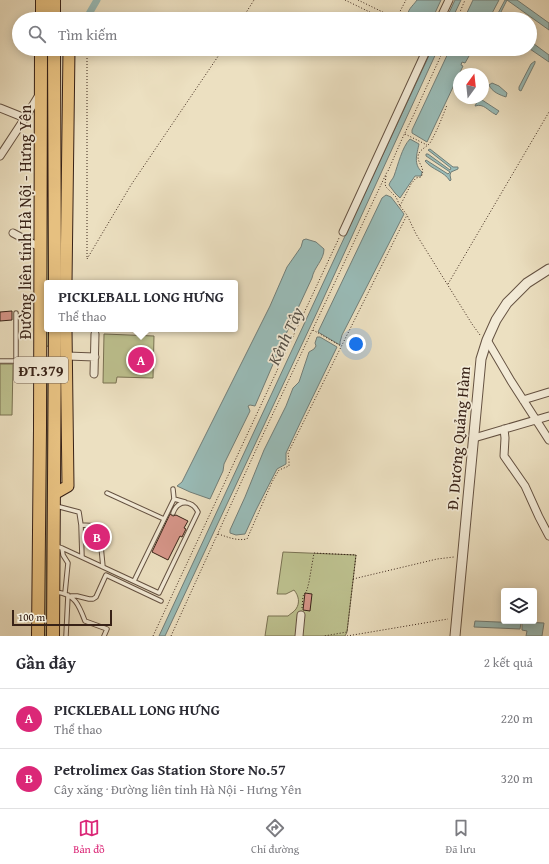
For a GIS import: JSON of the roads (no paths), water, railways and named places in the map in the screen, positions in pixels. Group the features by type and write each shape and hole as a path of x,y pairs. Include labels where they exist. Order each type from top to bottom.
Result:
{"highway":[{"path":"42,0 42,12"},
{"path":"54,0 54,12"},
{"name":"Đường liên tỉnh Hà Nội - Hưng Yên","path":"43,56 54,173 55,280"},
{"name":"Đường liên tỉnh Hà Nội - Hưng Yên","path":"38,636 41,248 46,88 54,64 54,56"},
{"name":"Đường liên tỉnh Hà Nội - Hưng Yên","path":"53,636 53,591 58,546 54,500 59,355 55,332"},
{"path":"40,357 59,355"}],"main road":[{"path":"66,280 68,56"},
{"path":"46,88 68,77"},
{"path":"54,173 67,173"},
{"path":"59,355 65,332"}],"street":[{"path":"443,12 449,0"},
{"path":"343,232 424,56"},
{"path":"0,156 46,88"},
{"path":"0,108 25,118"},
{"path":"13,233 41,248"},
{"name":"Đ. Dương Quảng Hàm","path":"455,636 481,359 487,340 496,320 507,302 527,283 549,269"},
{"path":"94,374 95,334"},
{"path":"487,340 549,440"},
{"path":"59,355 95,357"},
{"path":"523,400 549,392"},
{"path":"474,438 549,416"},
{"path":"504,429 506,438 504,456 525,486 549,536"},
{"path":"299,636 301,615"}],"lane":[{"path":"16,314 16,361"},
{"path":"0,361 16,361 40,357"},
{"path":"134,581 174,499 172,489"},
{"path":"107,493 164,519"},
{"path":"58,546 159,592 198,512 193,505 174,499"},
{"path":"54,500 79,512 82,557"},
{"path":"173,513 177,506 185,502"},
{"path":"81,525 99,526 103,567"},
{"path":"58,546 68,564 66,636"},
{"path":"53,591 93,599 96,597 106,575 161,600"},
{"path":"68,595 74,600 85,621 107,629 104,636"}],"water":[{"path":"417,0 441,0 435,12 409,11"},
{"path":"455,0 461,0 455,12 449,12"},
{"path":"473,0 499,0 493,12 467,12"},
{"path":"505,0 507,0 501,12 499,12"},
{"path":"507,0 517,0 534,12 524,12"},
{"path":"537,14 549,23 549,30 537,21"},
{"path":"537,46 549,55 549,62 537,54"},
{"path":"429,56 435,56 319,308 165,636 159,636"},
{"path":"447,56 469,56 465,63 462,62 462,68 453,68 453,87 427,142 412,133 412,130"},
{"path":"535,61 521,91 519,90 519,87 531,64"},
{"path":"492,83 499,86 507,93 506,97 492,90 489,85"},
{"path":"476,104 488,104 499,111 496,115 483,106 475,106"},
{"path":"410,139 419,144 417,166 422,172 421,176 415,176 400,198 389,185 394,176 402,151"},
{"path":"430,149 453,167 458,167 458,169 451,172 450,181 445,175 431,167 425,161 426,160 448,174 450,172 426,156 426,154 428,154 450,170 451,168 428,150"},
{"path":"386,195 391,197 404,214 342,335 340,345 318,332 382,198"},
{"name":"Kênh Tây","path":"306,239 316,242 324,249 324,253 313,274 255,406 248,406 250,411 224,464 223,471 210,499 177,486 182,482 270,306 287,267 301,247 303,240"},
{"path":"317,337 320,337 337,347 286,453 286,464 277,469 245,534 236,535 230,533 264,450 286,406 293,388 299,382 309,352 316,346 315,343"},
{"path":"475,621 501,622 501,624 521,624 520,629 474,627"},
{"path":"544,623 542,636 526,636 527,631 522,630 522,624"}],"waterway":[{"path":"90,12 97,0"}],"place":[{"name":"PICKLEBALL LONG HƯNG","path":"141,360"},
{"name":"Petrolimex Gas Station Store No.57","path":"97,537"}]}
